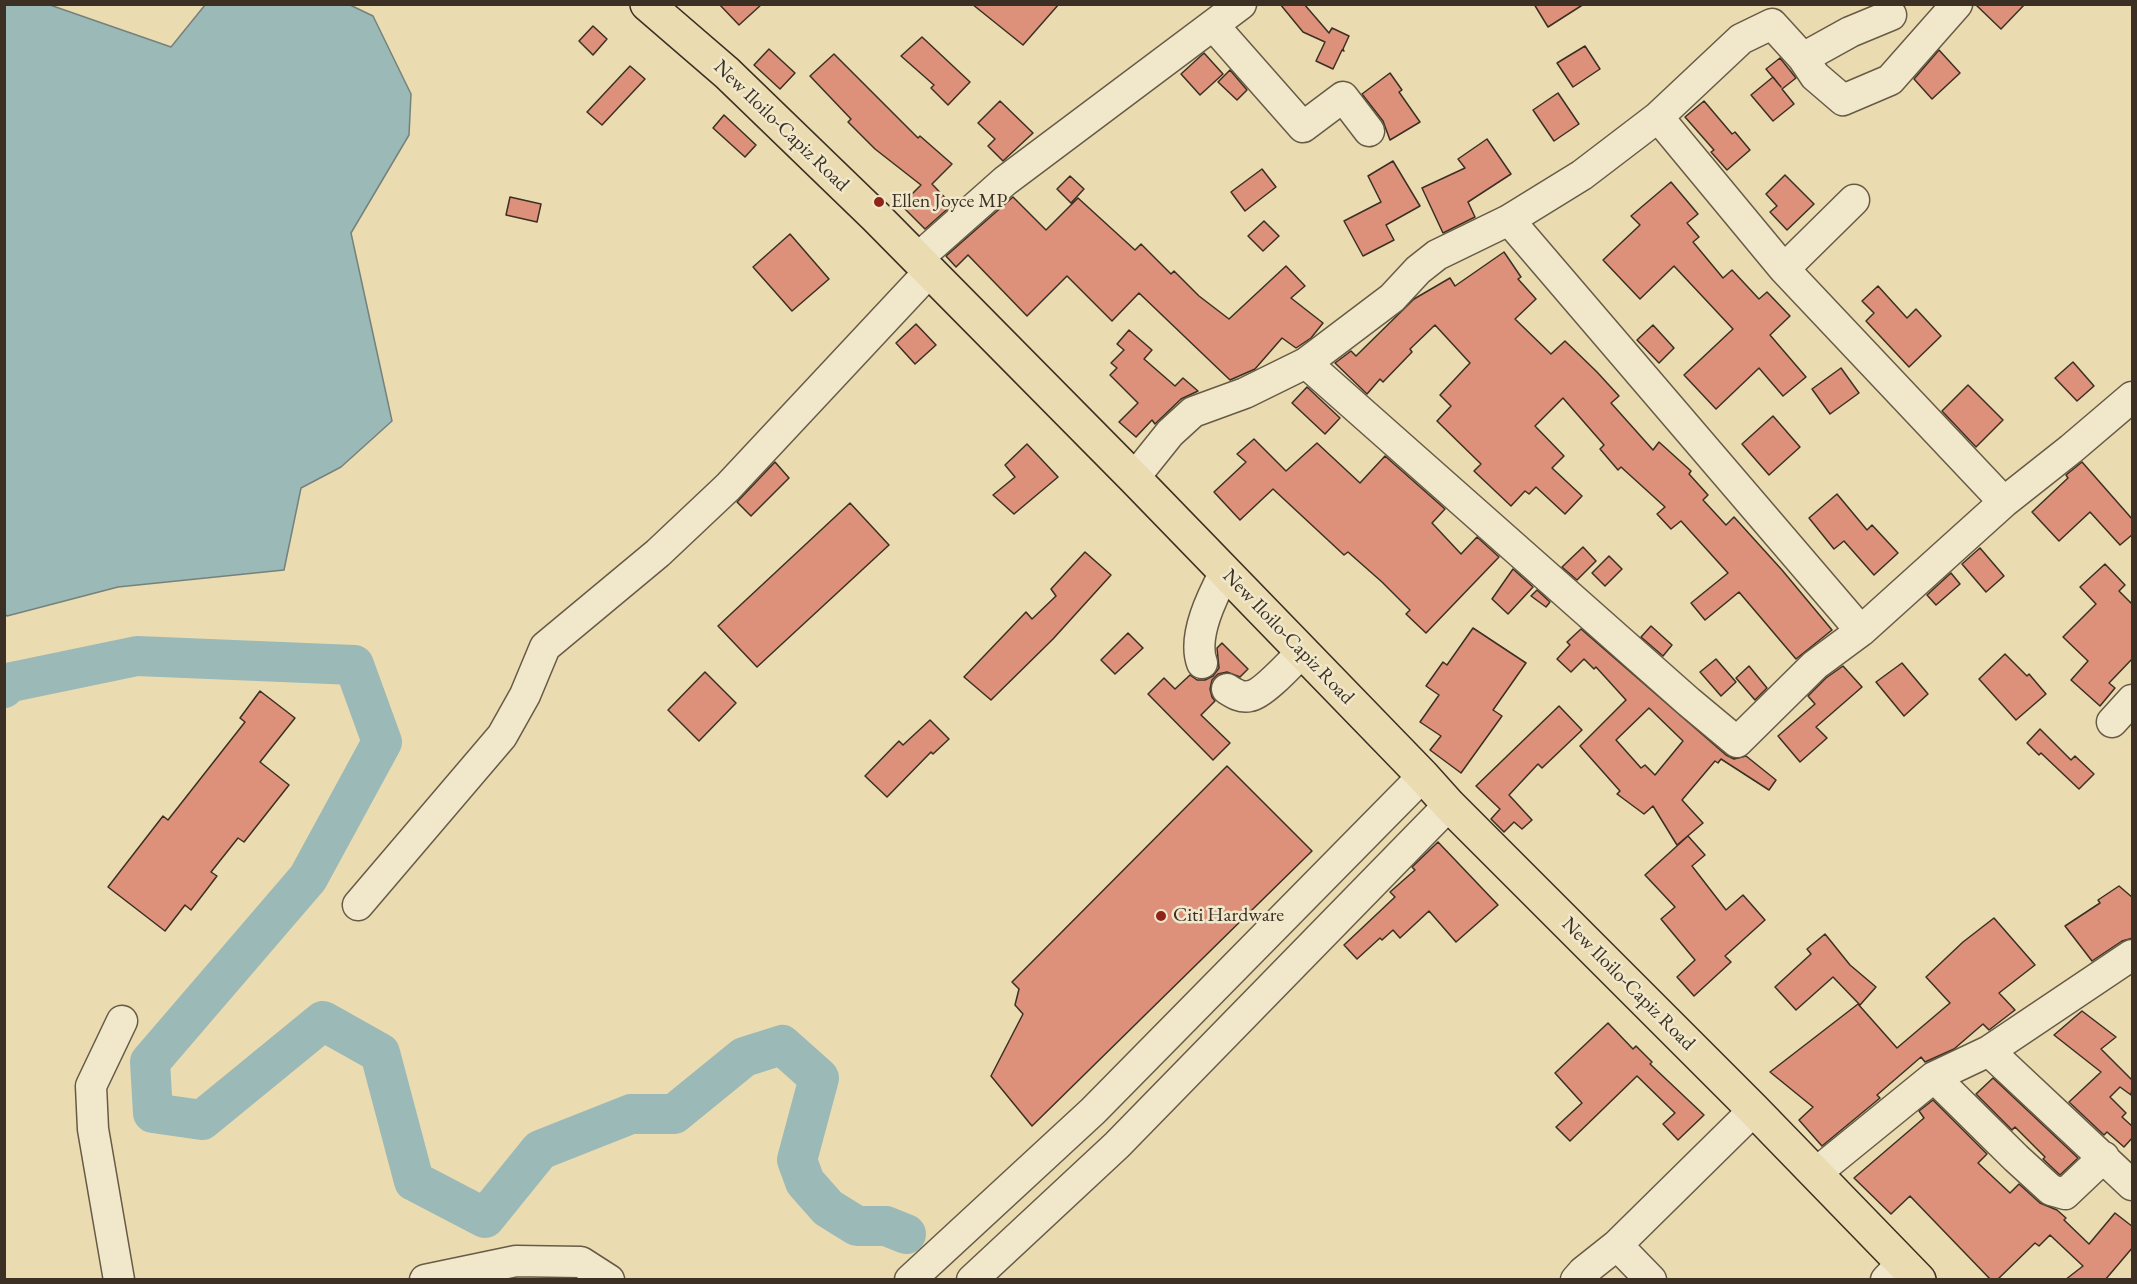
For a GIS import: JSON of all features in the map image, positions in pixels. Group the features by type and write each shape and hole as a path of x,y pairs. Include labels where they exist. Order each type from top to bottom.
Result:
{"highway":[{"name":"New Iloilo-Capiz Road","path":"647,4 727,73 1134,478 1449,805 1816,1173 1903,1274"}],"street":[{"path":"357,905 502,736 525,695 546,647 658,553 728,487 923,266 1005,181 1241,4"},
{"path":"1134,478 1170,434 1193,411 1245,393 1306,363 1392,298 1418,270 1437,255 1509,220 1582,175 1658,117 1741,39 1772,24 1803,58 1815,76 1843,100 1890,80 1957,4"},
{"path":"1803,58 1850,32 1891,15"},
{"path":"1213,25 1303,127 1343,97 1369,131"},
{"path":"1658,117 1784,268 2004,502"},
{"path":"1784,268 1854,200"},
{"path":"1509,220 1861,631"},
{"path":"1306,363 1737,742 1815,665 1861,631 2004,502 2133,397"},
{"path":"1202,663 1200,644 1209,602 1226,572"},
{"path":"1227,689 1238,696 1252,696 1271,682 1302,652"},
{"path":"2112,722 2133,700"},
{"path":"910,1280 1093,1111 1423,776"},
{"path":"972,1280 1117,1144 1449,805"},
{"path":"1816,1173 1934,1077 1989,1052 2133,955"},
{"path":"119,1280 93,1129 91,1086 122,1021"},
{"path":"1989,1052 2133,1185"},
{"path":"1934,1077 2051,1190 2064,1194 2104,1157"},
{"path":"1576,1280 1617,1245 1754,1110"},
{"path":"1617,1245 1651,1280"},
{"path":"425,1280 516,1261 581,1262 609,1280"}],"water":[{"path":"5,4 50,5 171,47 205,5 350,5 373,16 411,94 409,135 351,233 392,421 341,467 301,488 284,570 118,587 7,616 5,614"}],"building":[{"path":"719,4 762,4 739,25"},
{"path":"972,4 1059,4 1023,45"},
{"path":"1280,4 1304,4 1329,33 1332,28 1349,36 1344,51 1342,50 1333,69 1316,61 1325,42 1303,32"},
{"path":"1534,4 1584,4 1548,27"},
{"path":"1975,4 2025,4 2001,29"},
{"path":"593,26 607,39 593,55 579,41"},
{"path":"922,37 970,82 948,105 931,88 934,85 901,56"},
{"path":"1585,46 1600,69 1573,87 1557,63"},
{"path":"769,49 795,73 780,89 754,65"},
{"path":"1939,50 1960,73 1932,99 1914,79"},
{"path":"1204,53 1223,74 1200,95 1181,74"},
{"path":"834,54 918,138 920,136 952,164 932,184 952,205 925,229 901,205 921,185 875,149 848,122 851,119 810,76"},
{"path":"1780,58 1796,78 1782,89 1794,104 1773,121 1751,95 1773,77 1766,69"},
{"path":"630,66 645,79 602,125 587,112"},
{"path":"1230,70 1247,90 1237,100 1218,82"},
{"path":"1390,73 1402,90 1399,92 1420,122 1390,140 1383,121 1362,94"},
{"path":"1558,93 1579,124 1554,141 1533,110"},
{"path":"1000,101 1033,133 1003,161 988,146 995,139 978,123"},
{"path":"1704,101 1732,134 1735,132 1750,150 1727,170 1711,152 1714,150 1685,117"},
{"path":"724,115 756,145 745,157 713,128"},
{"path":"1487,139 1511,174 1468,202 1475,217 1443,233 1422,188 1465,168 1458,159"},
{"path":"1393,161 1420,206 1386,225 1394,240 1363,256 1344,221 1381,202 1368,176"},
{"path":"1262,169 1276,187 1245,211 1231,192"},
{"path":"1785,175 1814,204 1787,230 1770,212 1777,206 1766,194"},
{"path":"1070,176 1084,189 1071,203 1057,189"},
{"path":"1671,182 1698,214 1687,223 1699,237 1693,242 1723,278 1732,270 1759,299 1767,292 1790,316 1770,335 1806,377 1783,396 1759,368 1716,409 1684,375 1733,329 1674,266 1640,299 1603,260 1640,225 1631,216"},
{"path":"510,197 541,204 537,222 506,215"},
{"path":"1013,197 1046,230 1078,198 1135,250 1141,244 1171,274 1174,271 1199,296 1229,319 1286,266 1305,286 1291,298 1323,323 1311,338 1296,348 1282,338 1255,369 1230,380 1139,293 1112,321 1067,276 1027,316 968,255 956,267 946,256"},
{"path":"1264,221 1279,236 1263,251 1248,236"},
{"path":"790,234 829,279 792,311 753,267"},
{"path":"1504,252 1521,277 1518,279 1536,299 1515,319 1551,354 1565,341 1597,372 1619,396 1611,403 1653,450 1659,442 1691,471 1689,474 1708,495 1703,500 1726,525 1734,517 1832,630 1796,659 1739,592 1705,620 1691,603 1728,573 1681,521 1671,529 1657,514 1665,507 1621,467 1618,470 1600,449 1604,445 1563,398 1535,426 1564,456 1552,468 1582,496 1565,514 1536,487 1529,494 1525,491 1511,506 1474,471 1481,464 1437,421 1451,406 1440,395 1470,363 1435,325 1410,349 1412,352 1383,382 1380,379 1367,394 1335,363 1351,351 1356,356 1414,299 1450,278 1455,286"},
{"path":"1878,286 1907,318 1916,309 1941,336 1909,367 1866,321 1874,313 1862,301"},
{"path":"916,324 936,345 915,364 896,343"},
{"path":"1653,325 1674,348 1659,363 1637,340"},
{"path":"1129,330 1152,350 1144,359 1175,386 1183,378 1198,391 1181,399 1155,424 1152,420 1136,437 1119,422 1138,403 1110,375 1117,368 1111,363 1124,350 1117,344"},
{"path":"2073,362 2094,386 2077,401 2055,378"},
{"path":"1841,368 1859,393 1830,414 1812,389"},
{"path":"1968,385 2003,420 1976,447 1942,411"},
{"path":"1307,387 1340,418 1325,434 1292,403"},
{"path":"1773,416 1800,447 1769,475 1742,444"},
{"path":"1254,439 1286,471 1317,443 1360,483 1385,456 1445,509 1432,523 1461,554 1477,537 1499,557 1426,633 1406,614 1410,610 1382,582 1348,552 1344,555 1273,489 1240,520 1214,492 1246,462 1237,454"},
{"path":"1027,444 1058,477 1014,514 993,495 1015,477 1005,465"},
{"path":"775,462 789,478 751,516 737,502"},
{"path":"2082,462 2133,520 2133,534 2120,545 2090,512 2059,541 2032,512 2068,478 2066,475"},
{"path":"1837,494 1867,530 1872,525 1898,553 1874,575 1844,541 1834,549 1809,518"},
{"path":"850,503 889,545 757,667 718,626"},
{"path":"1583,547 1596,561 1577,580 1562,567"},
{"path":"1980,548 2004,576 1986,592 1962,564"},
{"path":"1085,552 1111,575 1053,639 991,700 964,677 1026,612 1032,619 1056,596 1051,589"},
{"path":"1609,556 1622,569 1605,586 1592,573"},
{"path":"2105,564 2125,585 2119,591 2133,605 2133,658 2109,683 2115,688 2100,706 2071,680 2088,661 2063,637 2096,604 2080,587"},
{"path":"1513,569 1533,587 1508,614 1492,599"},
{"path":"1951,573 1960,584 1936,605 1927,595"},
{"path":"1537,590 1550,602 1546,607 1531,596"},
{"path":"1651,626 1672,645 1663,656 1641,637"},
{"path":"1473,628 1526,663 1493,710 1502,716 1461,773 1430,750 1441,736 1420,722 1439,695 1426,686 1443,662 1447,665"},
{"path":"1581,629 1726,755 1734,759 1746,756 1776,780 1769,790 1721,759 1718,763 1715,761 1682,800 1703,823 1677,845 1653,806 1644,814 1617,794 1620,791 1580,746 1626,700 1596,667 1594,669 1584,659 1571,672 1557,659 1570,645 1567,642","holes":["1649,708 1683,741 1655,775 1645,765 1641,768 1616,740"]},
{"path":"1128,633 1143,648 1115,674 1101,660"},
{"path":"1222,643 1248,669 1240,677 1227,672 1218,674 1212,680 1210,689 1215,701 1201,715 1230,743 1213,760 1148,694 1164,678 1175,689 1190,675 1197,680 1205,680 1213,676 1219,668 1217,648"},
{"path":"2005,654 2027,676 2029,674 2046,694 2016,720 1979,679"},
{"path":"1716,659 1736,682 1721,696 1700,672"},
{"path":"1902,663 1928,694 1904,716 1876,682"},
{"path":"1749,666 1767,688 1755,700 1736,678"},
{"path":"1843,666 1862,687 1816,727 1827,738 1800,762 1778,736 1815,704 1808,696 1826,678"},
{"path":"705,672 736,703 699,741 668,710"},
{"path":"260,691 295,718 260,762 289,785 244,842 238,838 211,872 217,876 191,910 185,905 165,931 108,887 163,816 168,820 245,722 240,718"},
{"path":"1559,706 1582,730 1542,768 1538,764 1509,795 1532,820 1522,829 1514,822 1504,832 1491,819 1500,809 1476,786"},
{"path":"930,720 949,739 933,754 931,752 887,797 865,776 899,741 903,745"},
{"path":"2040,729 2071,760 2075,756 2094,774 2079,789 2027,743"},
{"name":"Citi Hardware","path":"1227,766 1312,851 1032,1126 991,1076 1023,1014 1015,1005 1019,989 1012,982"},
{"path":"1688,836 1705,855 1692,866 1726,910 1743,895 1765,920 1725,956 1731,962 1694,996 1677,977 1695,960 1661,919 1675,907 1645,875"},
{"path":"1438,842 1498,905 1456,942 1429,911 1400,938 1393,930 1382,940 1380,938 1357,959 1344,945 1395,897 1390,892 1415,870 1412,867"},
{"path":"2119,886 2133,898 2133,938 2122,941 2092,961 2065,926 2100,903 2098,900"},
{"path":"1994,918 2035,965 1999,993 2015,1010 1989,1030 1983,1024 1954,1049 1925,1062 1921,1057 1877,1095 1880,1098 1822,1146 1799,1120 1813,1107 1770,1072 1858,1004 1897,1048 1950,1003 1926,977 1963,942"},
{"path":"1825,934 1850,965 1876,987 1860,1005 1833,977 1796,1010 1775,987 1811,954 1807,949"},
{"path":"2082,1011 2116,1037 2101,1049 2133,1081 2131,1095 2120,1087 2110,1097 2126,1113 2122,1117 2133,1127 2133,1137 2124,1147 2107,1132 2104,1135 2069,1102 2101,1072 2054,1035"},
{"path":"1608,1023 1633,1049 1636,1046 1652,1062 1650,1064 1704,1115 1678,1140 1663,1124 1675,1113 1637,1076 1570,1141 1556,1127 1582,1103 1555,1073"},
{"path":"1993,1078 2078,1158 2060,1175 2015,1127 2012,1130 1976,1094"},
{"path":"1933,1100 1987,1154 1978,1163 2010,1193 2019,1184 2040,1203 2057,1210 2089,1244 2115,1213 2133,1227 2133,1247 2105,1280 2065,1280 2083,1266 2050,1235 2039,1246 2035,1243 1997,1280 1991,1280 1910,1196 1891,1214 1854,1178 1924,1118 1919,1111"}],"waterway":[{"path":"4,688 7,683 137,656 354,665 382,742 308,878 150,1062 153,1113 202,1120 323,1021 380,1053 414,1181 485,1218 540,1150 631,1114 674,1114 744,1057 782,1045 819,1078 797,1160 805,1182 828,1208 857,1226 886,1226 906,1234"}],"place":[{"name":"Ellen Joyce MP","path":"879,202"},
{"name":"Citi Hardware","path":"1161,916"}]}
